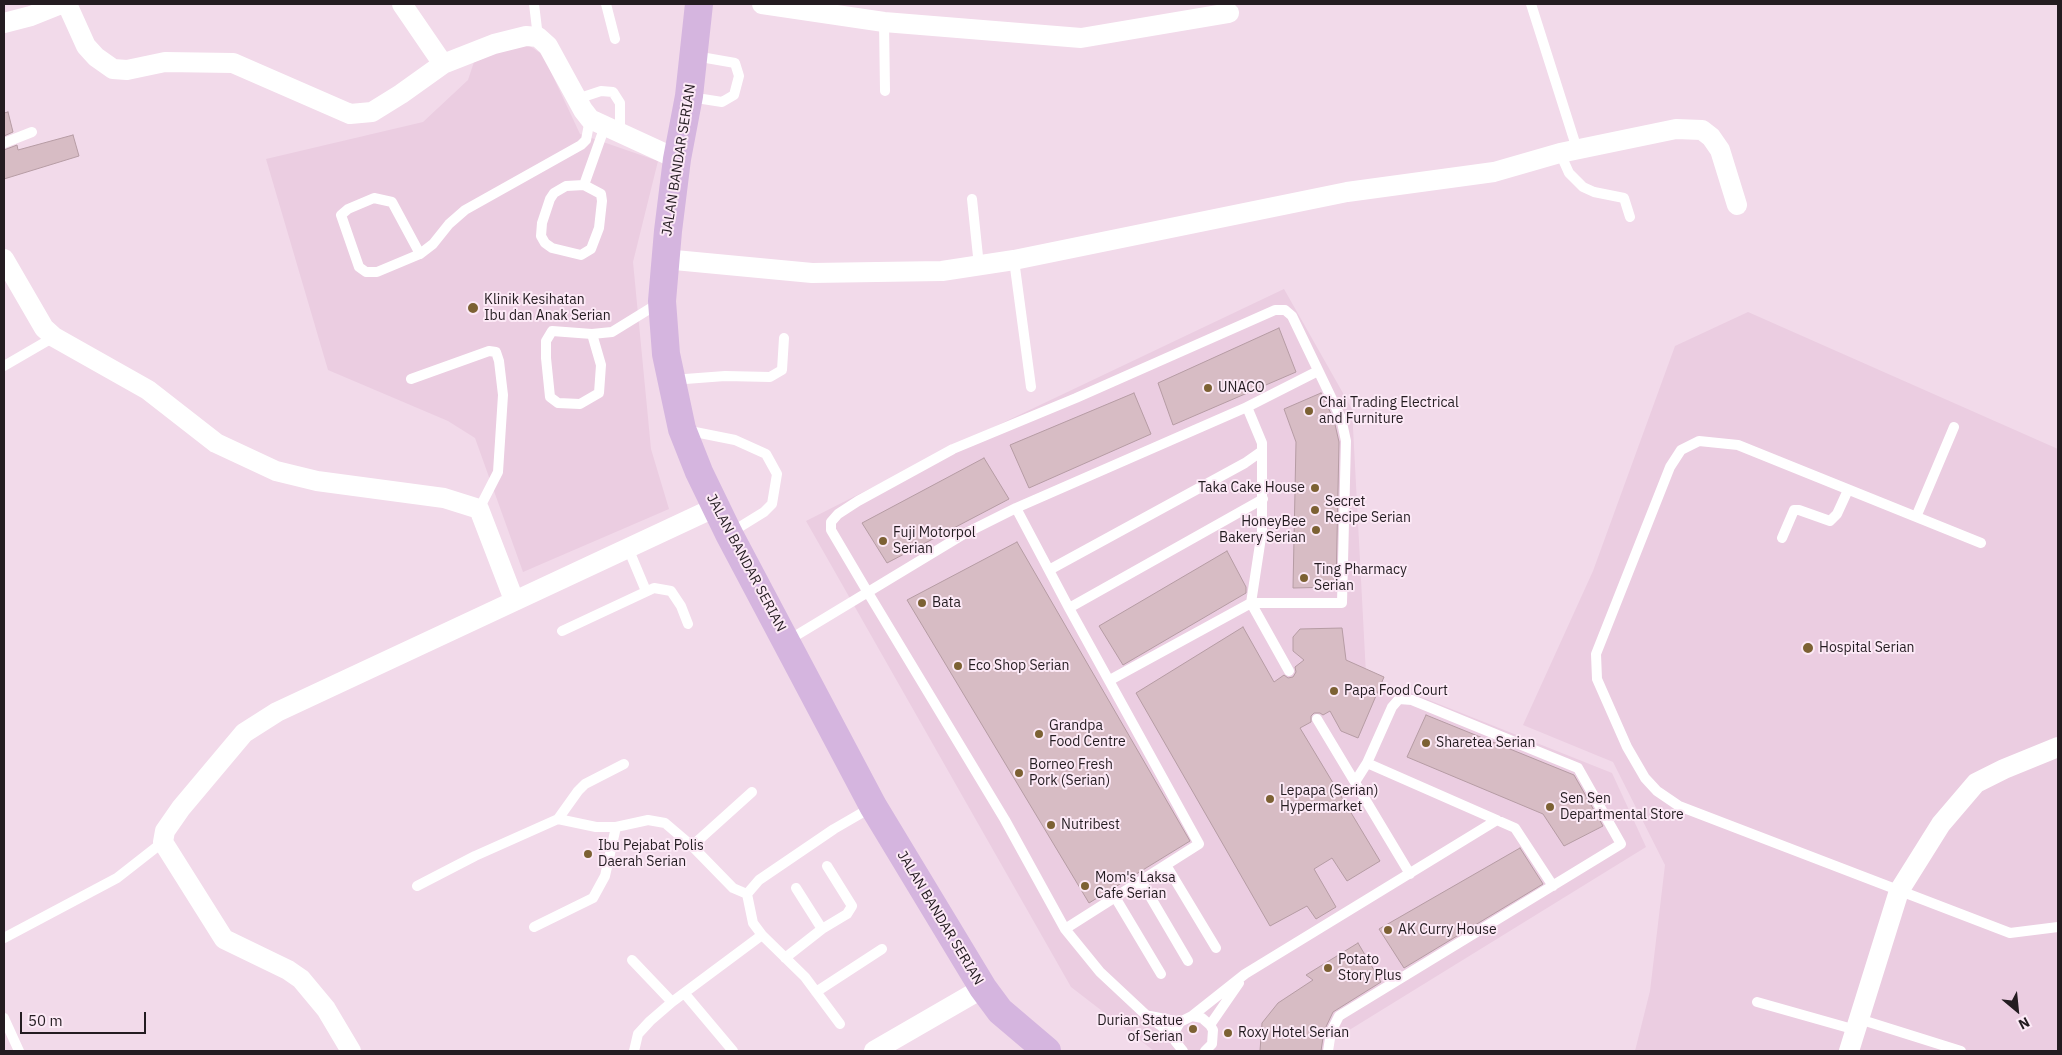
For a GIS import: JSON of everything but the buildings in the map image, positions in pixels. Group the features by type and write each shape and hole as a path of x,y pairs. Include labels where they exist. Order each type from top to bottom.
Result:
{"main road":[{"name":"JALAN BANDAR SERIAN","path":"699,4 689,96 677,159 664,259 662,301 666,354 682,429 699,472 729,534 873,806 983,988 1000,1011 1047,1051"}],"street":[{"path":"4,23 31,16 61,4"},
{"path":"67,4 86,46 96,57 113,70 127,70 165,62 233,63 350,114 372,112 402,94 443,64 494,44 526,36 538,37 548,46 577,99 605,126 677,159"},
{"path":"402,4 443,64"},
{"path":"762,4 884,22 1081,38 1229,13"},
{"path":"664,259 812,274 942,271 1014,260 1347,192 1494,172 1568,151 1676,129 1702,130 1711,137 1720,150 1737,205"},
{"path":"4,260 44,328 54,337 148,390 216,443 276,471 317,481 444,498 479,509 514,600"},
{"path":"351,1051 326,1009 301,979 288,970 224,939 163,842 165,831 181,808 244,733 277,712 716,507"},
{"path":"1849,1051 1899,891 1941,824 1976,783 2004,769 2058,747"},
{"path":"874,1051 983,988"}],"lane":[{"path":"534,4 538,37"},
{"path":"606,4 615,39"},
{"path":"1531,4 1568,151 1569,173 1583,187 1594,192 1624,198 1630,217"},
{"path":"884,22 884,91"},
{"path":"689,96 722,102 734,95 739,76 735,63 693,56"},
{"path":"577,99 601,90 613,92 620,103 605,126 584,185"},
{"path":"420,254 392,202 374,198 348,209 341,215 359,267 366,272 377,272 420,254 433,244 449,224 466,210 581,145 605,126"},
{"path":"4,143 32,132"},
{"path":"584,185 601,194 602,201 599,228 590,249 581,254 552,248 545,243 541,236 542,223 550,200 554,193 566,186 584,185"},
{"path":"972,199 979,266"},
{"path":"1014,260 1031,387"},
{"path":"592,334 602,365 599,393 580,404 558,403 550,397 546,358 546,341 552,331 592,334 612,332 662,301"},
{"path":"1110,680 1251,603 1342,604 1346,440 1341,418 1292,316 1285,310 1275,310 1076,398 953,449 858,501 838,514 831,522 832,530 867,591 1005,820 1065,929 1100,972 1177,1045"},
{"path":"4,366 54,337"},
{"path":"671,380 725,376 770,377 782,370 784,338"},
{"path":"411,378 489,351 496,352 499,361 503,395 498,472 479,509"},
{"path":"787,641 964,534 1016,508 1247,407 1318,371"},
{"path":"1247,407 1262,442 1262,531 1251,603 1289,671"},
{"path":"1916,517 1954,427"},
{"path":"682,429 735,440 766,454 777,474 772,504 764,512 729,534"},
{"path":"1981,543 1738,445 1699,441 1680,450 1670,467 1596,654 1597,679 1627,747 1645,778 1664,796 1679,806 2010,933 2058,926"},
{"path":"1048,570 1244,463 1262,451"},
{"path":"1782,538 1794,510 1800,510 1830,520 1837,514 1848,490"},
{"path":"1069,608 1263,499"},
{"path":"1016,508 1048,570 1199,844 1065,929"},
{"path":"628,548 646,591"},
{"path":"562,631 654,588 671,591 681,606 688,624"},
{"path":"1328,1051 1331,1032 1339,1016 1621,844 1578,768 1412,700 1399,699 1392,707 1367,764 1355,782"},
{"path":"1316,719 1410,874"},
{"path":"416,886 475,856 558,819 578,790 585,784 624,764"},
{"path":"1367,764 1515,828 1553,886"},
{"path":"692,846 752,792"},
{"path":"746,894 759,880 834,829 873,806"},
{"path":"558,819 596,827 616,827 648,820 657,820 665,823 692,846 733,888 746,894"},
{"path":"1177,1045 1175,1031 1180,1022 1192,1016 1245,974 1497,820"},
{"path":"534,927 593,898 605,876 616,827"},
{"path":"4,938 117,878 163,842"},
{"path":"1166,865 1216,948"},
{"path":"786,958 822,929 847,914 852,906 827,866"},
{"path":"1141,881 1188,961"},
{"path":"796,888 822,929"},
{"path":"746,894 753,923 762,936 805,977 840,1024"},
{"path":"1115,897 1161,974"},
{"path":"634,1051 634,1044 638,1034 672,1002 762,936"},
{"path":"816,992 882,949"},
{"path":"632,960 672,1002"},
{"path":"1210,1025 1245,974"},
{"path":"685,994 733,1051"},
{"path":"1757,1002 1961,1051"},
{"path":"1146,1015 1180,1022"},
{"path":"1192,1016 1202,1018 1210,1025 1213,1037 1211,1049"},
{"path":"4,1018 19,1051"}],"shaded area":[{"name":"Klinik Kesihatan Ibu dan Anak Serian","path":"524,42 543,55 580,134 658,161 633,262 651,449 669,509 523,572 475,438 448,421 328,370 266,159 423,122 468,80 474,62"},
{"path":"1284,289 1352,409 1366,675 1612,773 1646,847 1325,1045 1333,1051 1154,1051 1071,987 806,521 956,445"},
{"name":"Hospital Serian","path":"1748,312 2058,449 2058,1051 1635,1051 1650,991 1665,865 1613,762 1523,725 1593,571 1675,346"}],"place":[{"name":"Klinik Kesihatan Ibu dan Anak Serian","path":"473,308"},
{"name":"UNACO","path":"1208,388"},
{"name":"Chai Trading Electrical and Furniture","path":"1309,411"},
{"name":"Taka Cake House","path":"1315,488"},
{"name":"Secret Recipe Serian","path":"1315,510"},
{"name":"HoneyBee Bakery Serian","path":"1316,530"},
{"name":"Fuji Motorpol Serian","path":"883,541"},
{"name":"Ting Pharmacy Serian","path":"1304,578"},
{"name":"Bata","path":"922,603"},
{"name":"Hospital Serian","path":"1808,648"},
{"name":"Eco Shop Serian","path":"958,666"},
{"name":"Papa Food Court","path":"1334,691"},
{"name":"Grandpa Food Centre","path":"1039,734"},
{"name":"Sharetea Serian","path":"1426,743"},
{"name":"Borneo Fresh Pork (Serian)","path":"1019,773"},
{"name":"Lepapa (Serian) Hypermarket","path":"1270,799"},
{"name":"Sen Sen Departmental Store","path":"1550,807"},
{"name":"Nutribest","path":"1051,825"},
{"name":"Ibu Pejabat Polis Daerah Serian","path":"588,854"},
{"name":"Mom's Laksa Cafe Serian","path":"1085,886"},
{"name":"AK Curry House","path":"1388,930"},
{"name":"Potato Story Plus","path":"1328,968"},
{"name":"Durian Statue of Serian","path":"1193,1029"},
{"name":"Roxy Hotel Serian","path":"1228,1033"}]}
